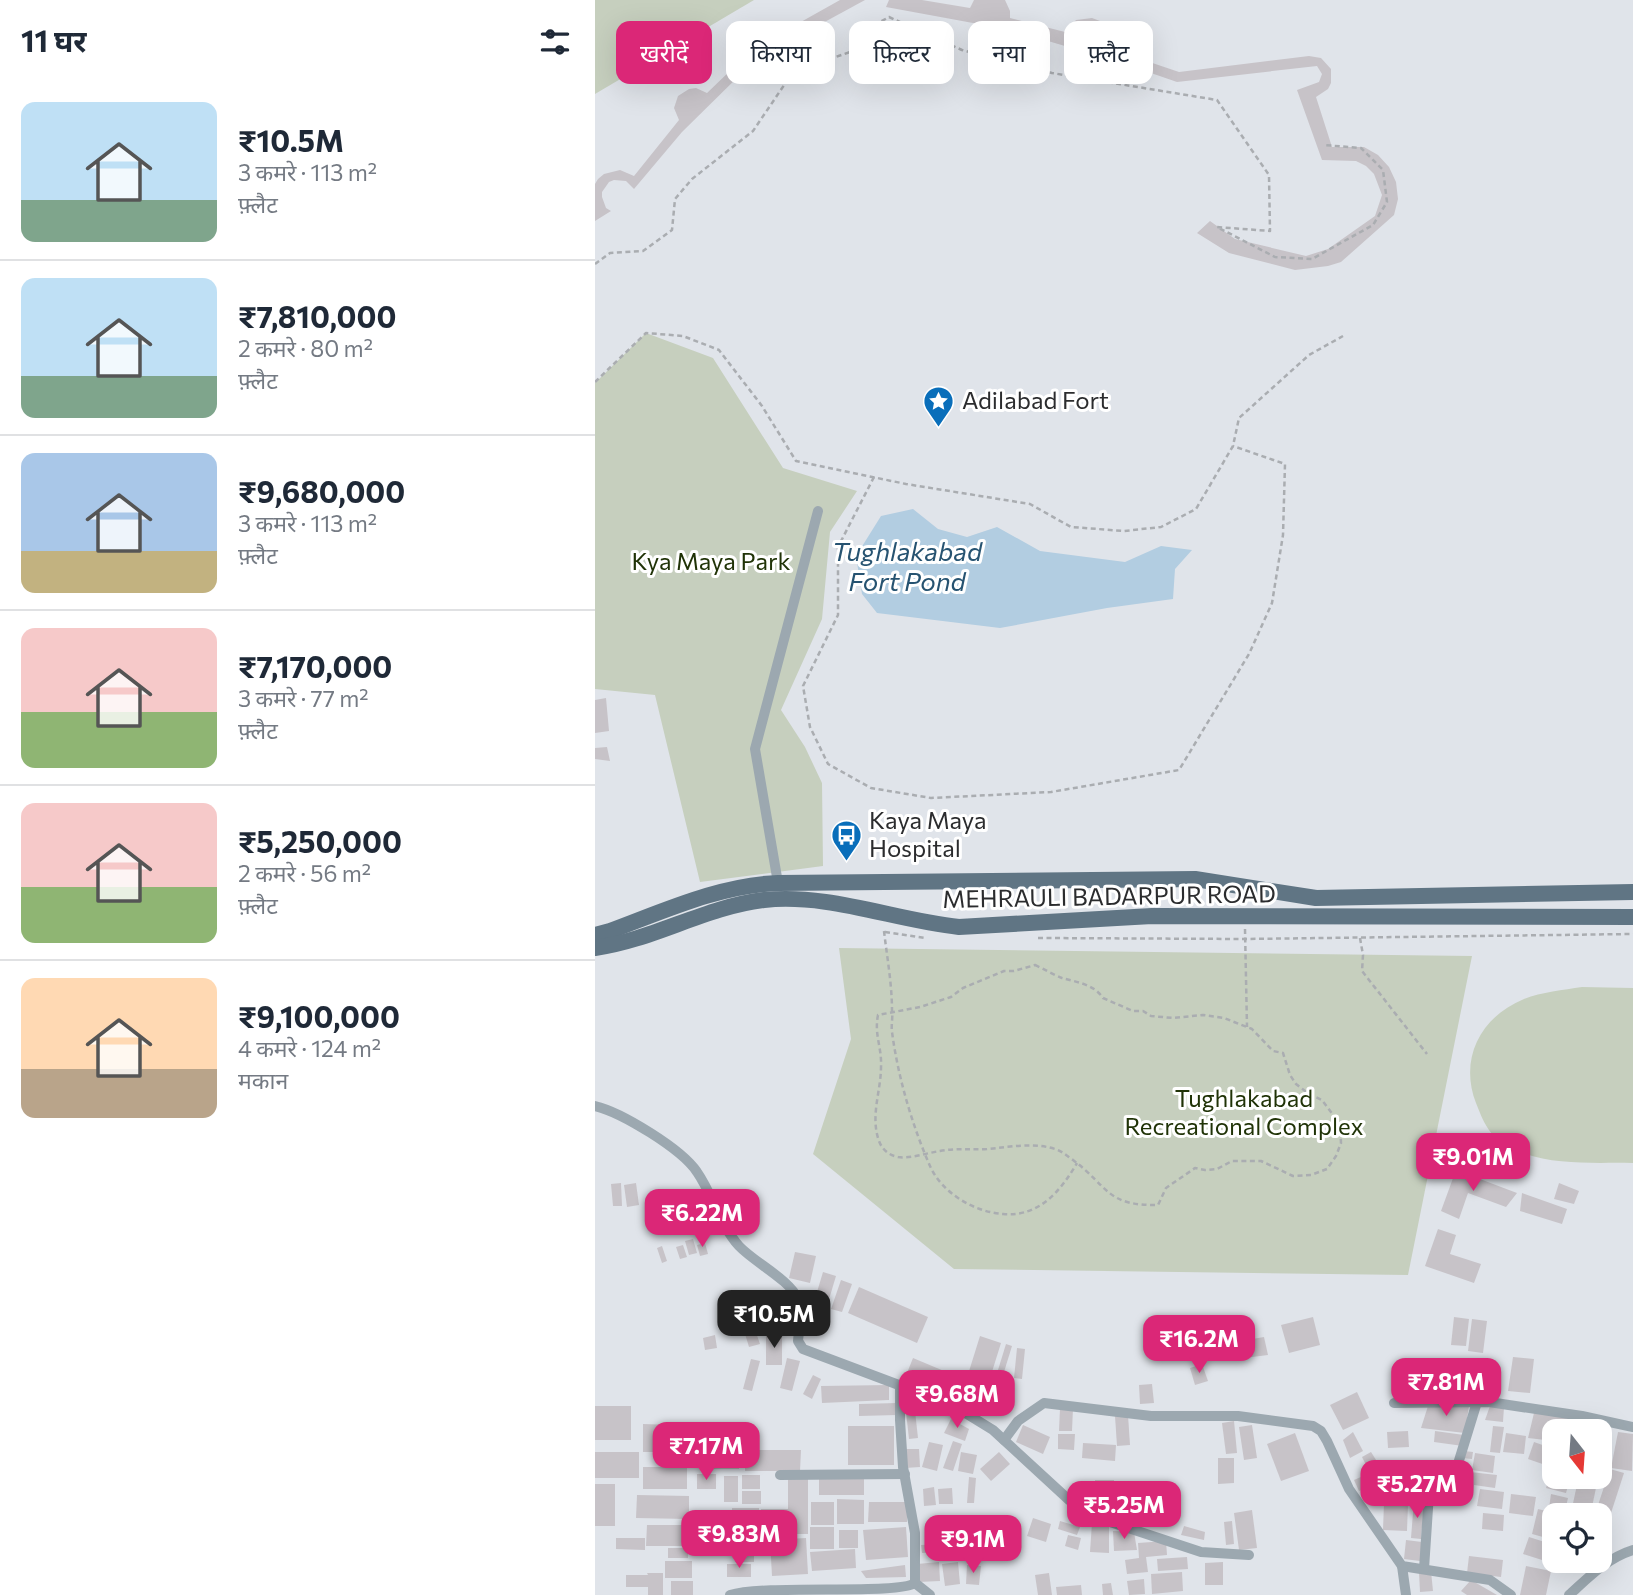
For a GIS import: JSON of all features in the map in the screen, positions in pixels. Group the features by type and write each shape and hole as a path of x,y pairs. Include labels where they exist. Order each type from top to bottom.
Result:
{"main road":[{"name":"MEHRAULI BADARPUR ROAD","path":"595,935 706,897 758,884 778,883 1195,879 1316,898 1633,892"},
{"name":"MEHRAULI BADARPUR ROAD","path":"595,948 631,940 741,904 765,900 813,901 929,924 959,927 1151,916 1633,917"}],"street":[{"path":"778,883 755,749 818,511"},
{"path":"595,1106 606,1109 656,1137 696,1170 736,1242 747,1255 795,1294 802,1311 798,1341 803,1349 967,1413 993,1430 1069,1500 1095,1517 1201,1552 1249,1555"},
{"path":"901,1387 899,1420 915,1533 915,1583"},
{"path":"1424,1569 1430,1478 1453,1480 1476,1402"},
{"path":"1394,1403 1476,1402 1534,1408 1633,1427"},
{"path":"1004,1440 1018,1421 1044,1403 1151,1416 1238,1416 1307,1423 1321,1432 1349,1489 1402,1566 1406,1595"},
{"path":"780,1475 905,1474"},
{"path":"1569,1595 1603,1565 1633,1550"},
{"path":"1402,1566 1490,1580 1511,1595"},
{"path":"730,1595 770,1590 878,1590 908,1588 915,1583"},
{"path":"915,1583 930,1595"}],"path":[{"path":"595,264 610,253 643,251 672,230 675,199 692,179 753,131 793,72 850,52 864,31 890,17 961,50 1052,73 1217,100 1269,175 1270,231 1217,227 1275,257 1312,259 1373,225 1387,202 1383,170 1361,148 1324,145"},
{"path":"595,382 646,333 683,336 719,350 762,406 796,461 1030,504 1071,527 1124,531 1161,527 1196,509 1233,446 1239,418 1309,355 1343,336"},
{"path":"874,477 838,547 838,615 803,686 810,727 828,764 871,788 930,798 1051,792 1179,770 1249,654 1272,603 1283,535 1285,464 1233,446"},
{"path":"883,914 893,1011 892,1030 901,1075 930,1166 952,1194 973,1206 993,1213 1016,1215 1033,1211 1063,1187 1077,1163"},
{"path":"1244,916 1247,1027"},
{"path":"884,932 933,939"},
{"path":"1037,938 1245,939 1633,934"},
{"path":"1360,938 1362,971 1427,1054"},
{"path":"1035,965 1062,978 1070,978 1090,986 1100,992 1103,998 1133,1011 1143,1011 1151,1016 1215,1016 1252,1029 1273,1051 1283,1053 1296,1084 1322,1100 1340,1124 1341,1143 1327,1169 1311,1175 1293,1176 1261,1161 1232,1161 1217,1169 1195,1168 1166,1188 1158,1205 1134,1205 1117,1200 1061,1151 1031,1144 896,1157 883,1150 878,1140 875,1116 881,1068 881,1046 875,1032 877,1015 893,1011 920,1007 951,997 963,988 1004,971 1035,965"}],"green space":[{"path":"595,0 754,0 712,25 712,21 616,21 616,82 595,94"},
{"name":"Kya Maya Park","path":"646,333 713,358 783,468 857,491 830,532 822,619 781,710 805,747 822,783 823,866 700,882 655,695 595,689 595,383"},
{"name":"Tughlakabad Recreational Complex","path":"839,948 1472,956 1408,1275 954,1269 813,1154 851,1039"},
{"path":"1582,987 1633,988 1633,1163 1552,1160 1522,1153 1507,1146 1491,1133 1484,1122 1471,1087 1470,1071 1477,1041 1496,1017 1524,999"}],"water":[{"name":"Tughlakabad Fort Pond","path":"913,509 938,529 967,537 997,527 1040,551 1125,562 1161,546 1192,550 1175,569 1173,599 1000,628 877,613 862,594 856,556 881,516"}],"building":[{"path":"840,0 865,0 826,21 803,21"},
{"path":"889,0 922,0 970,8 974,0 1005,0 1010,18 1022,21 968,22 886,7"},
{"path":"1092,18 1100,21 1075,21 1076,20"},
{"path":"1050,28 1064,32 1064,46 1050,42"},
{"path":"1309,56 1321,58 1331,69 1331,83 1328,89 1316,97 1332,147 1364,147 1378,155 1389,167 1396,182 1398,199 1394,215 1341,262 1328,266 1295,270 1229,253 1197,233 1210,221 1235,239 1306,256 1328,249 1375,216 1382,195 1374,174 1366,166 1356,161 1322,160 1297,90 1319,82 1322,74 1317,66 1177,82 1153,74 1153,63 1179,72"},
{"path":"726,75 726,84 731,84 682,132 634,189 626,181 609,182 602,192 602,197 606,208 611,211 595,221 595,184 598,179 604,174 620,170 634,176 679,120 674,108 678,96 696,88 707,93"},
{"path":"606,698 609,731 595,733 595,700"},
{"path":"607,747 610,761 595,759 595,748"},
{"path":"1456,1170 1517,1193 1506,1207 1468,1193 1459,1219 1441,1211"},
{"path":"621,1183 622,1206 613,1206 611,1184"},
{"path":"636,1183 639,1205 627,1207 624,1185"},
{"path":"1559,1183 1579,1191 1574,1204 1554,1199"},
{"path":"1522,1193 1567,1209 1562,1224 1520,1211"},
{"path":"1438,1229 1456,1235 1450,1254 1481,1264 1474,1283 1425,1266"},
{"path":"693,1239 697,1253 689,1255 685,1241"},
{"path":"705,1243 708,1254 700,1256 697,1245"},
{"path":"683,1245 687,1257 680,1259 676,1247"},
{"path":"662,1246 667,1261 662,1263 657,1248"},
{"path":"795,1252 816,1256 810,1283 789,1278"},
{"path":"823,1272 836,1276 827,1306 814,1302"},
{"path":"841,1280 852,1284 842,1312 831,1309"},
{"path":"859,1287 928,1317 917,1343 848,1313"},
{"path":"758,1307 766,1334 760,1336 751,1309"},
{"path":"1313,1317 1320,1345 1289,1353 1281,1325"},
{"path":"1454,1317 1469,1319 1466,1346 1451,1345"},
{"path":"1472,1319 1487,1321 1483,1353 1468,1351"},
{"path":"752,1321 760,1344 749,1347 742,1324"},
{"path":"766,1334 782,1335 782,1365 766,1365"},
{"path":"715,1335 717,1348 705,1350 703,1338"},
{"path":"980,1336 1001,1343 986,1391 965,1384"},
{"path":"1264,1337 1268,1355 1244,1358 1241,1341"},
{"path":"1006,1344 1012,1346 996,1398 990,1396"},
{"path":"1017,1348 1025,1349 1022,1379 1014,1378"},
{"path":"1513,1357 1534,1359 1530,1393 1508,1391"},
{"path":"787,1358 800,1361 792,1391 780,1388"},
{"path":"913,1358 944,1371 936,1390 905,1378"},
{"path":"751,1359 760,1361 752,1391 743,1389"},
{"path":"1202,1364 1208,1381 1195,1385 1190,1368"},
{"path":"813,1375 821,1379 812,1399 803,1394"},
{"path":"1152,1384 1154,1403 1140,1404 1139,1385"},
{"path":"889,1385 889,1400 822,1403 821,1386"},
{"path":"1357,1392 1369,1418 1343,1430 1330,1405"},
{"path":"897,1403 897,1415 859,1416 859,1404"},
{"path":"595,1406 631,1406 631,1440 595,1440"},
{"path":"1428,1406 1469,1406 1465,1433 1421,1428"},
{"path":"1490,1406 1504,1407 1503,1422 1485,1420"},
{"path":"1060,1408 1073,1408 1072,1431 1059,1431"},
{"path":"915,1411 918,1438 909,1439 906,1412"},
{"path":"1534,1413 1568,1418 1542,1419 1542,1440 1528,1438"},
{"path":"1128,1415 1130,1445 1117,1446 1115,1416"},
{"path":"951,1419 969,1429 965,1441 944,1433"},
{"path":"1234,1421 1237,1453 1226,1454 1222,1423"},
{"path":"643,1424 675,1425 675,1452 643,1452"},
{"path":"1023,1425 1050,1437 1043,1454 1016,1442"},
{"path":"1252,1425 1257,1458 1244,1460 1239,1427"},
{"path":"848,1426 894,1426 894,1465 848,1465"},
{"path":"1493,1426 1504,1427 1500,1453 1490,1452"},
{"path":"1408,1431 1409,1447 1388,1448 1387,1432"},
{"path":"1435,1431 1464,1435 1463,1446 1434,1442"},
{"path":"1353,1432 1363,1451 1350,1458 1343,1440"},
{"path":"1618,1432 1633,1434 1632,1471 1612,1468"},
{"path":"1295,1433 1309,1471 1281,1481 1267,1444"},
{"path":"1506,1433 1526,1436 1524,1454 1503,1452"},
{"path":"1058,1434 1075,1434 1074,1450 1058,1449"},
{"path":"953,1441 962,1444 953,1471 943,1468"},
{"path":"929,1442 943,1445 937,1471 922,1467"},
{"path":"1534,1442 1542,1445 1542,1464 1528,1459"},
{"path":"1083,1443 1116,1445 1115,1461 1082,1458"},
{"path":"700,1446 740,1446 739,1469 699,1469"},
{"path":"904,1449 919,1449 920,1467 905,1468"},
{"path":"745,1450 801,1450 800,1471 745,1471"},
{"path":"1464,1451 1473,1452 1472,1459 1462,1458"},
{"path":"595,1452 639,1452 639,1478 595,1478"},
{"path":"961,1452 977,1455 973,1474 958,1471"},
{"path":"999,1452 1010,1464 991,1481 980,1469"},
{"path":"1371,1452 1378,1463 1368,1469 1362,1457"},
{"path":"1475,1453 1495,1456 1493,1473 1472,1470"},
{"path":"1218,1458 1234,1458 1234,1483 1218,1484"},
{"path":"1407,1462 1423,1464 1420,1486 1404,1484"},
{"path":"1431,1462 1449,1465 1448,1476 1430,1474"},
{"path":"643,1467 687,1467 687,1489 643,1489"},
{"path":"1387,1468 1403,1470 1400,1492 1384,1490"},
{"path":"1612,1470 1624,1473 1612,1510 1612,1503 1599,1503 1603,1489 1612,1489"},
{"path":"1461,1471 1497,1475 1495,1488 1474,1485 1472,1499 1446,1496 1448,1483 1459,1484"},
{"path":"1370,1473 1374,1485 1359,1491 1354,1480"},
{"path":"697,1474 716,1474 716,1489 697,1489"},
{"path":"742,1475 760,1475 760,1489 742,1489"},
{"path":"724,1476 738,1476 738,1502 724,1502"},
{"path":"788,1476 808,1476 808,1534 761,1534 761,1509 788,1509"},
{"path":"864,1476 864,1495 819,1495 819,1477"},
{"path":"969,1477 976,1478 974,1503 967,1503"},
{"path":"1095,1480 1114,1480 1113,1513 1094,1513"},
{"path":"595,1484 615,1484 615,1526 595,1526"},
{"path":"1409,1486 1426,1488 1425,1501 1407,1499"},
{"path":"934,1487 936,1505 924,1506 923,1489"},
{"path":"952,1488 953,1504 939,1504 938,1489"},
{"path":"1480,1489 1504,1492 1502,1509 1477,1506"},
{"path":"1550,1489 1567,1489 1566,1493"},
{"path":"1576,1489 1596,1489 1593,1503 1573,1503"},
{"path":"742,1491 761,1491 761,1504 742,1504"},
{"path":"1511,1494 1536,1497 1533,1516 1509,1513"},
{"path":"1551,1494 1568,1498 1567,1503 1550,1503"},
{"path":"637,1495 689,1496 689,1519 636,1518"},
{"path":"837,1499 864,1500 864,1524 837,1524"},
{"path":"1414,1500 1424,1502 1421,1539 1411,1538"},
{"path":"811,1502 834,1502 834,1525 811,1525"},
{"path":"869,1502 907,1502 907,1522 868,1522"},
{"path":"1384,1503 1408,1504 1407,1531 1383,1530"},
{"path":"732,1508 759,1508 759,1526 732,1526"},
{"path":"1538,1509 1542,1510 1542,1537 1532,1534"},
{"path":"1252,1510 1257,1548 1239,1550 1234,1513"},
{"path":"1483,1513 1504,1515 1503,1531 1482,1529"},
{"path":"1033,1518 1051,1524 1046,1542 1027,1536"},
{"path":"1060,1521 1080,1527 1077,1535 1058,1529"},
{"path":"1232,1521 1234,1544 1226,1545 1224,1522"},
{"path":"1092,1523 1109,1526 1109,1553 1090,1552"},
{"path":"647,1525 685,1525 685,1546 646,1546"},
{"path":"1184,1526 1205,1532 1204,1540 1181,1535"},
{"path":"810,1527 834,1527 834,1549 810,1549"},
{"path":"906,1527 908,1557 866,1560 863,1530"},
{"path":"734,1529 755,1529 755,1550 734,1550"},
{"path":"839,1530 858,1530 858,1548 839,1548"},
{"path":"1113,1531 1134,1532 1137,1550 1114,1551"},
{"path":"1068,1535 1081,1538 1078,1550 1065,1546"},
{"path":"1529,1537 1542,1541 1542,1560 1523,1554"},
{"path":"616,1538 645,1538 645,1550 616,1549"},
{"path":"806,1538 808,1574 772,1576 770,1540"},
{"path":"1406,1540 1422,1542 1420,1561 1404,1559"},
{"path":"1166,1541 1167,1555 1146,1557 1148,1572 1127,1574 1125,1560 1139,1558 1138,1543"},
{"path":"959,1543 959,1551 922,1553 921,1545"},
{"path":"668,1548 688,1548 688,1558 668,1558"},
{"path":"855,1549 856,1568 812,1571 810,1552"},
{"path":"735,1552 754,1552 754,1562 735,1562"},
{"path":"1469,1556 1503,1560 1501,1577 1467,1573"},
{"path":"1187,1557 1188,1569 1158,1571 1157,1559"},
{"path":"665,1561 692,1561 692,1578 665,1578"},
{"path":"939,1562 940,1581 918,1582 917,1564"},
{"path":"958,1562 960,1584 945,1586 942,1564"},
{"path":"1223,1562 1223,1585 1205,1585 1205,1563"},
{"path":"727,1564 751,1564 751,1577 727,1577"},
{"path":"905,1565 906,1577 866,1578 861,1571"},
{"path":"967,1565 981,1566 979,1585 966,1584"},
{"path":"1526,1566 1542,1569 1542,1573 1551,1573 1546,1595 1520,1595"},
{"path":"1431,1571 1433,1591 1420,1592 1419,1572"},
{"path":"1182,1572 1183,1591 1152,1594 1151,1574"},
{"path":"647,1573 663,1573 663,1595 648,1595 648,1587 626,1587 626,1575 648,1575"},
{"path":"1049,1573 1052,1595 1038,1595 1035,1575"},
{"path":"1144,1579 1145,1594 1129,1595 1127,1581"},
{"path":"1471,1580 1497,1595 1467,1595 1461,1591"},
{"path":"671,1581 693,1581 693,1595 671,1595"},
{"path":"1111,1583 1113,1595 1103,1595 1102,1584"},
{"path":"1081,1585 1082,1595 1057,1595 1056,1587"}],"place":[{"name":"Adilabad Fort","path":"939,428"},
{"name":"Kaya Maya Hospital","path":"846,862"}]}
